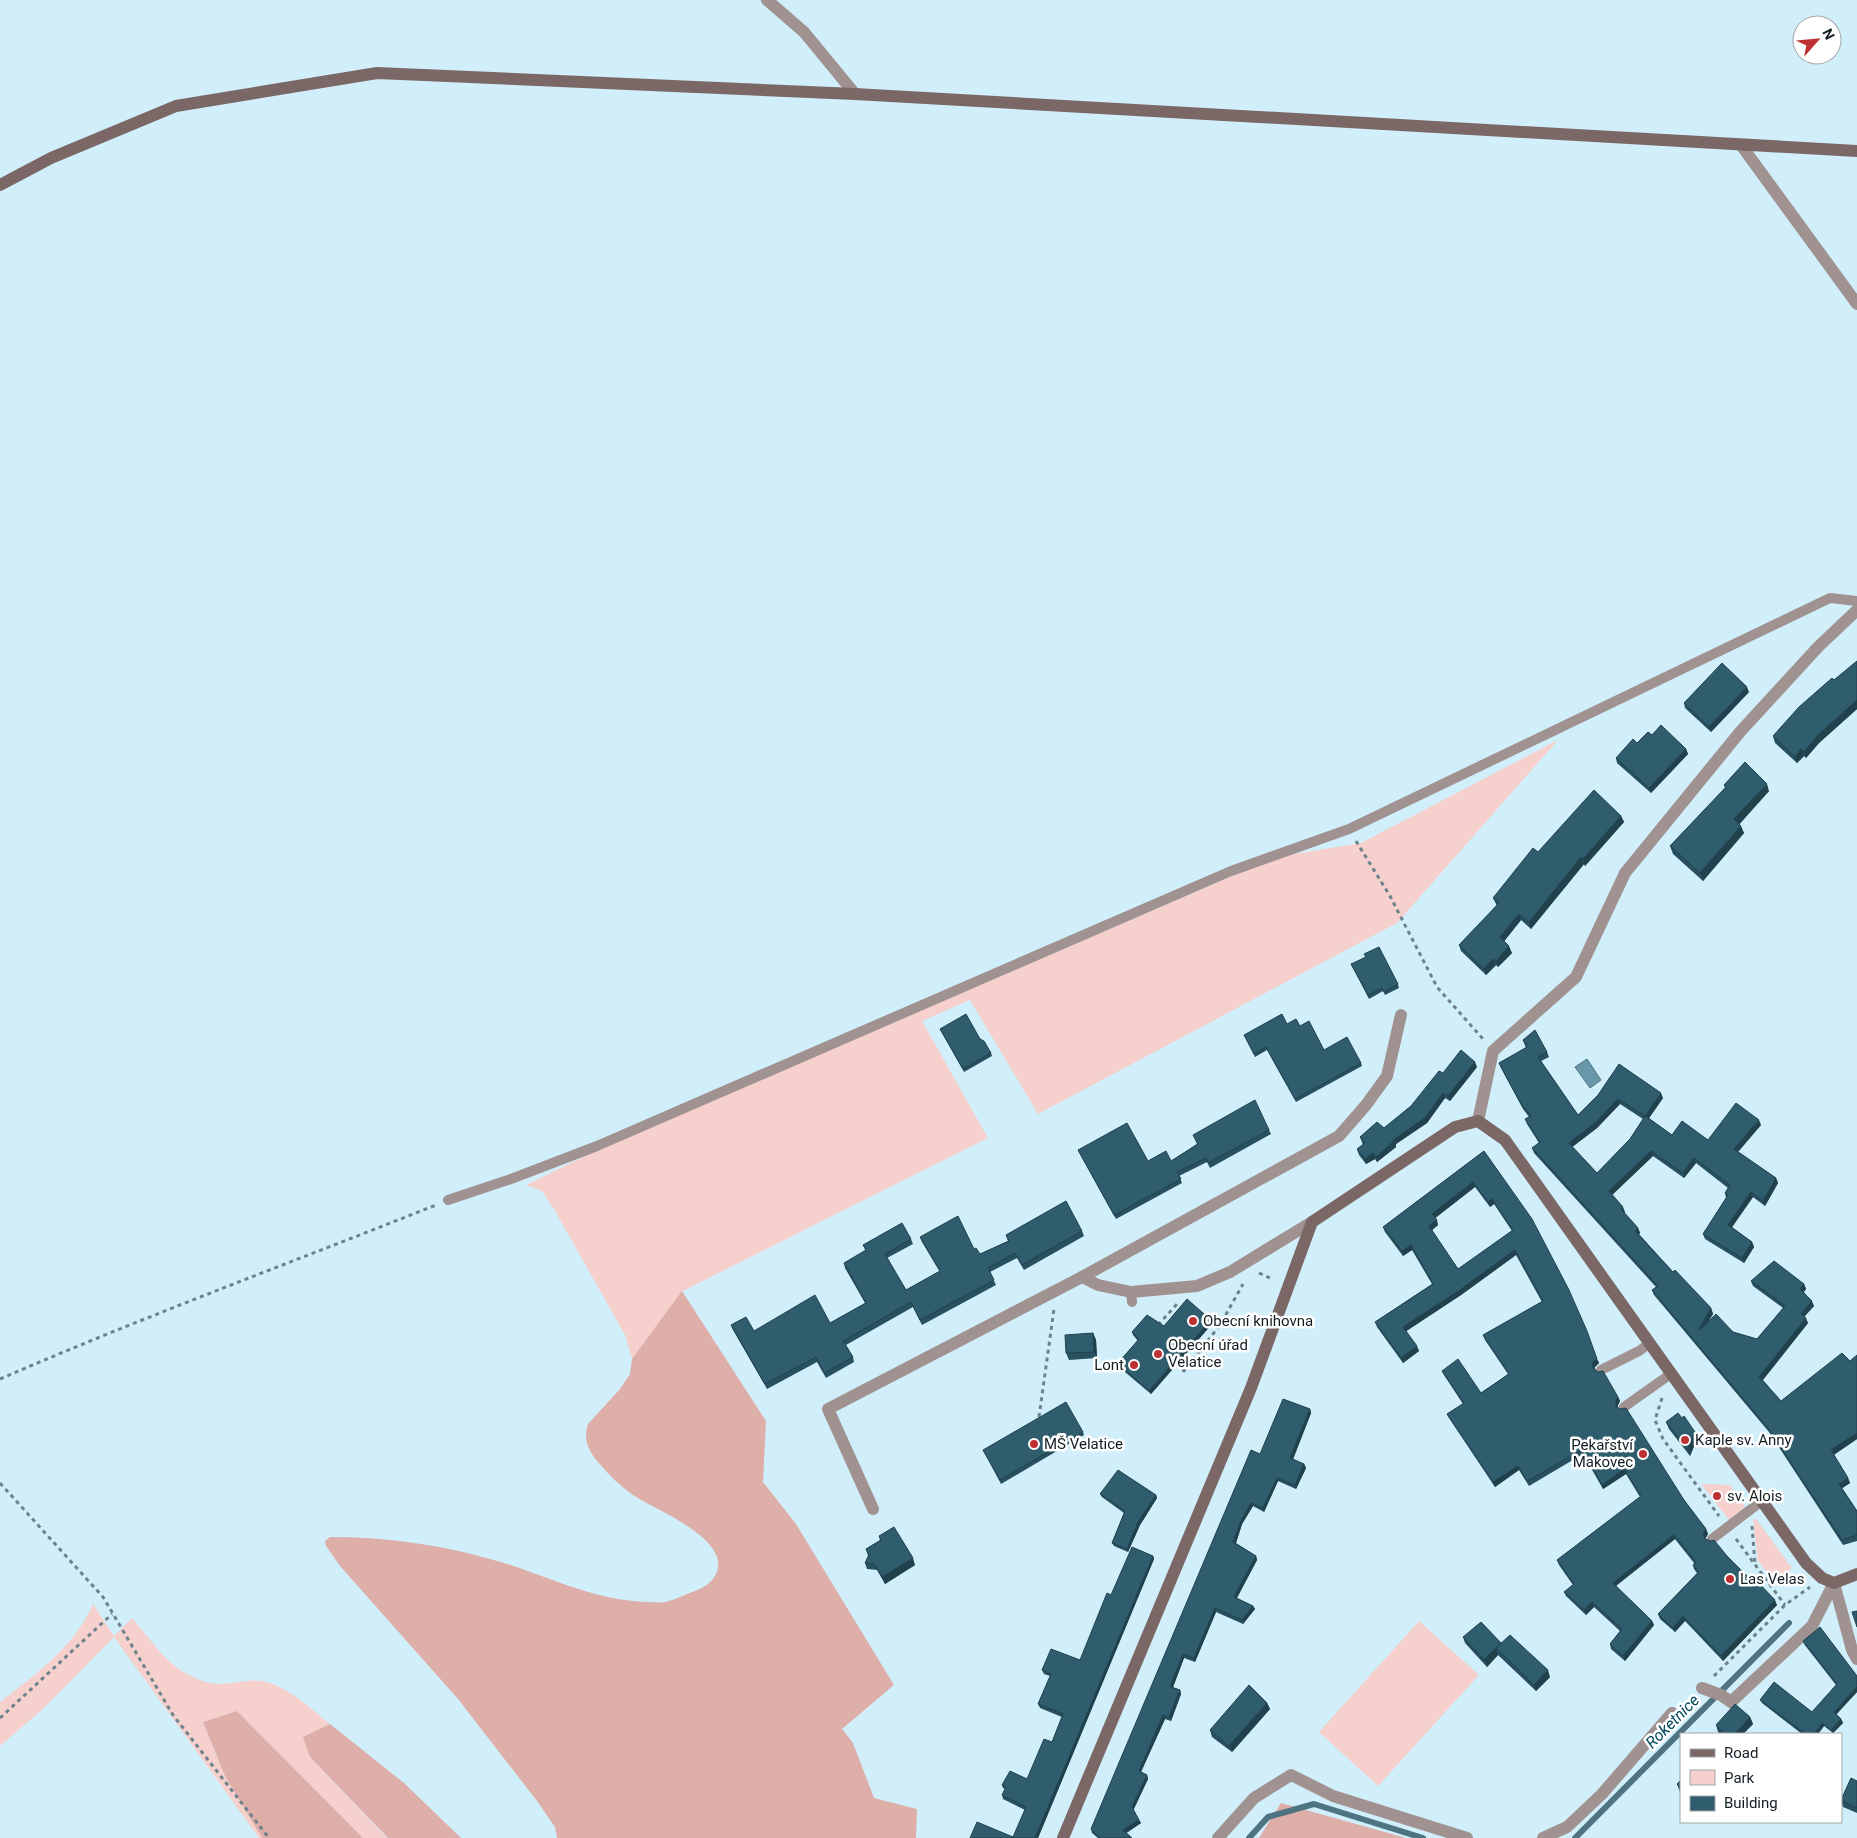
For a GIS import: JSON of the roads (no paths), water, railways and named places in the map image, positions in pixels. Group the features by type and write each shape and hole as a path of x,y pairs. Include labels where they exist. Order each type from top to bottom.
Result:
{"street":[{"path":"767,0 804,32 855,94"},
{"path":"0,185 51,158 176,106 377,73 855,94 1857,151"},
{"path":"1741,145 1857,304"},
{"path":"1478,1121 1493,1050 1576,977 1625,873 1740,732 1818,647 1857,610"},
{"path":"873,1509 828,1409 1082,1277 1339,1136 1366,1105 1387,1076 1401,1015"},
{"path":"1082,1277 1132,1297 1197,1286 1236,1268 1312,1222 1456,1127 1478,1121 1506,1140 1806,1563 1828,1580 1852,1650 1857,1659"},
{"path":"1063,1838 1252,1388 1312,1222"},
{"path":"1828,1580 1857,1574"},
{"path":"1705,1688 1731,1702 1812,1626 1828,1580"},
{"path":"1543,1838 1567,1827 1602,1794 1672,1713"},
{"path":"1218,1838 1254,1798 1291,1776 1333,1796 1467,1838"}],"lane":[{"path":"448,1200 512,1179 597,1146 1231,871 1349,829 1830,598 1857,601"},
{"path":"1601,1370 1639,1351 1650,1343"},
{"path":"1624,1407 1675,1378"},
{"path":"1712,1539 1762,1500"}],"water":[{"path":"1587,1059 1601,1080 1590,1088 1575,1067"}],"waterway":[{"name":"Roketnice","path":"1575,1838 1789,1623"},
{"name":"Roketnice","path":"1249,1838 1268,1817 1314,1804 1423,1838"}],"place":[{"name":"Obecní knihovna","path":"1193,1321"},
{"name":"Obecní úřad Velatice","path":"1158,1354"},
{"name":"Lont","path":"1134,1365"},
{"name":"Kaple sv. Anny","path":"1685,1440"},
{"name":"MŠ Velatice","path":"1034,1444"},
{"name":"Pekařství Makovec","path":"1643,1454"},
{"name":"sv. Alois","path":"1717,1496"},
{"name":"Las Velas","path":"1730,1579"}]}
